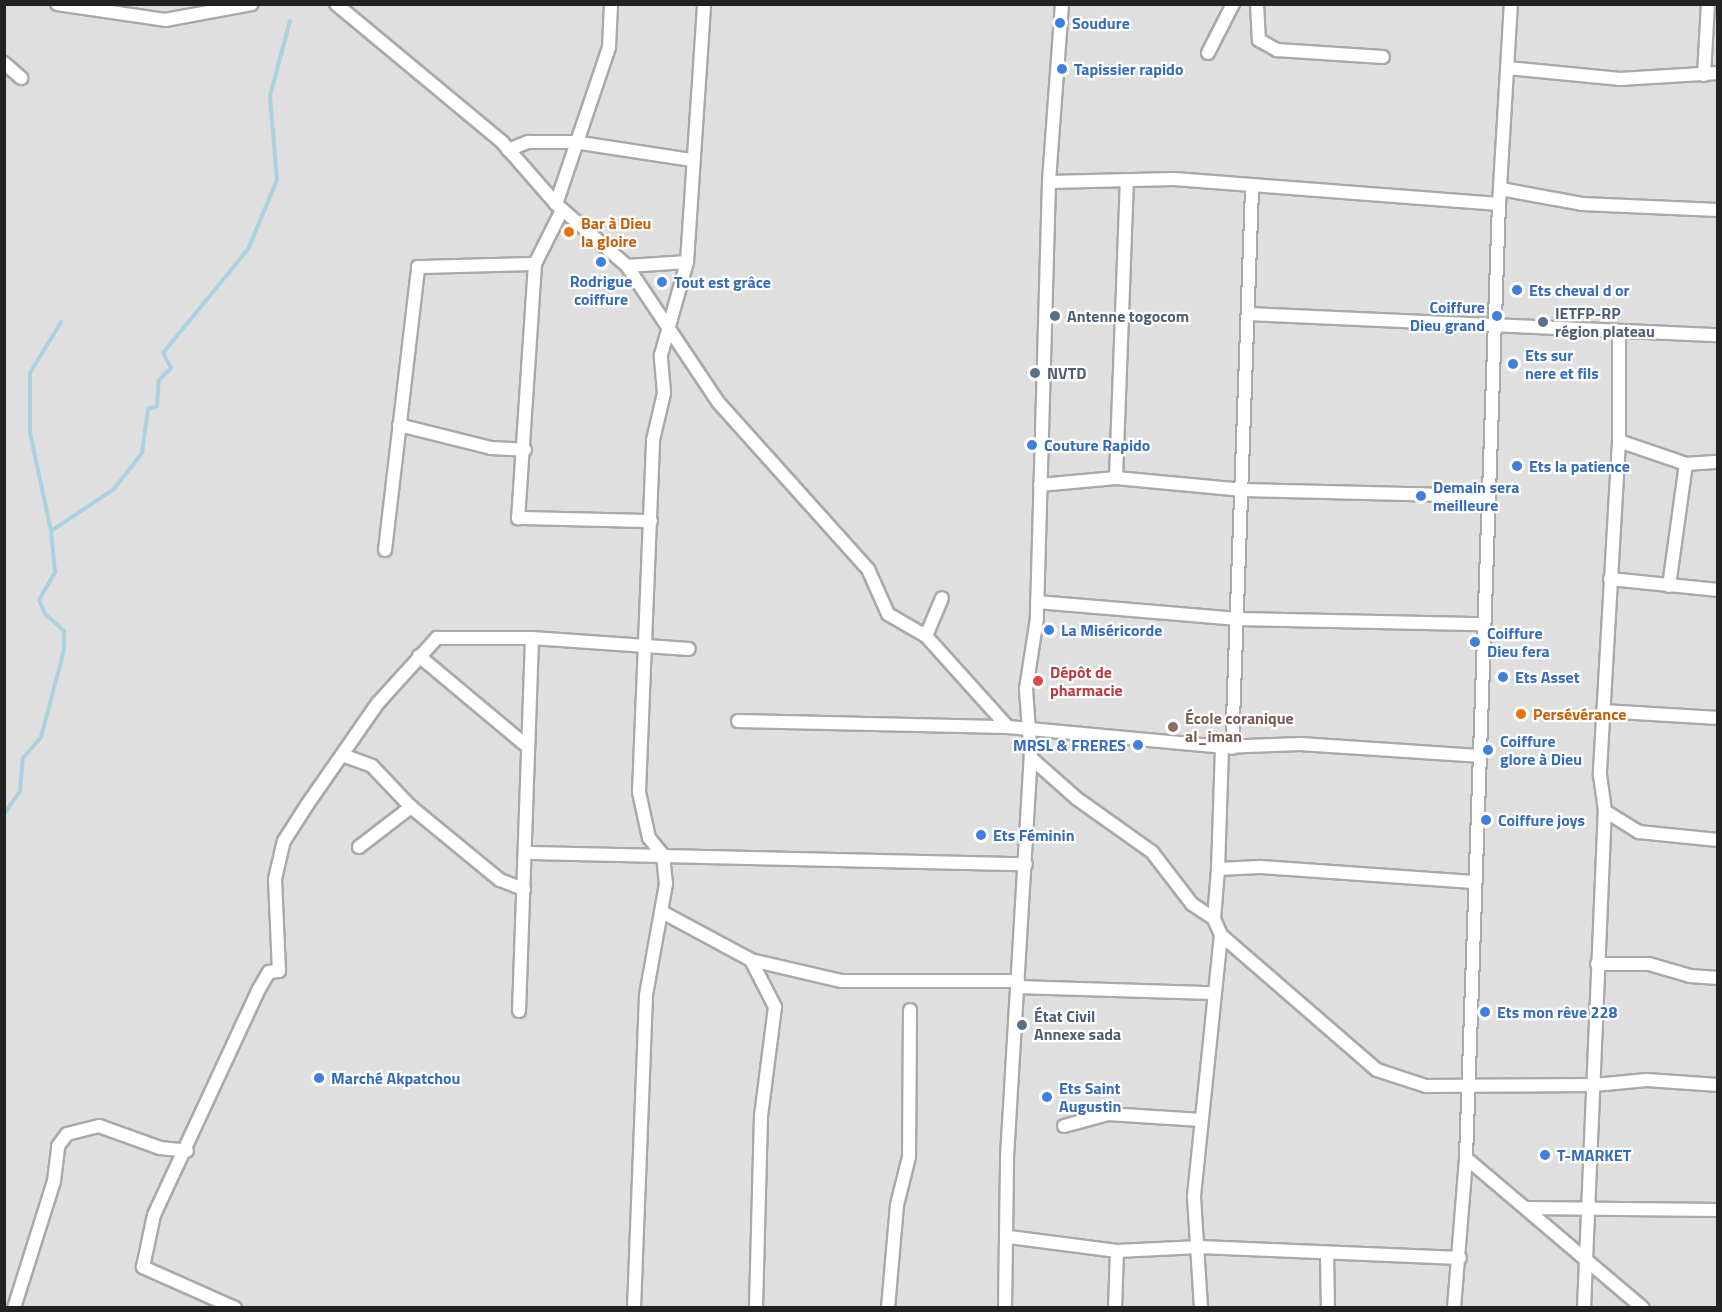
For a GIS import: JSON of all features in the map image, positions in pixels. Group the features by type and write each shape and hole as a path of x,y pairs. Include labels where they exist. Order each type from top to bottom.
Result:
{"street":[{"path":"57,4 165,20 252,4"},
{"path":"336,4 508,150 559,207 627,266 718,402 868,569 888,614 926,636 1008,728"},
{"path":"611,4 609,47 574,142 559,207 535,264 525,450 518,518 651,521"},
{"path":"634,1308 646,995 662,912 663,855 649,838 639,792 653,440 663,399 661,354 667,326 687,262 691,160 704,4"},
{"path":"1005,1308 1008,1237 1007,1157 1032,758 1027,730 1026,689 1037,602 1048,182 1062,4"},
{"path":"1208,53 1233,4"},
{"path":"1257,4 1259,40 1276,50 1383,57"},
{"path":"1454,1308 1460,1258 1466,1158 1466,1082 1490,496 1499,204 1511,4"},
{"path":"1704,75 1708,4"},
{"path":"4,63 21,78"},
{"path":"1508,68 1620,80 1718,74"},
{"path":"508,150 528,142 574,142 691,160"},
{"path":"1048,182 1174,179 1252,188 1499,204"},
{"path":"1116,478 1127,180"},
{"path":"1252,188 1238,619 1214,919 1221,935 1377,1070 1426,1086 1466,1082 1594,1085 1647,1080 1718,1085"},
{"path":"1501,189 1582,204 1718,210"},
{"path":"627,266 687,262"},
{"path":"385,550 418,267 535,264"},
{"path":"1248,314 1718,335"},
{"path":"1584,1308 1605,811 1600,775 1619,441 1619,331"},
{"path":"399,425 491,448 525,450"},
{"path":"1619,441 1686,464 1718,462"},
{"path":"1669,586 1686,464"},
{"path":"1040,485 1116,478 1243,490 1490,496"},
{"path":"1610,579 1718,590"},
{"path":"926,636 942,598"},
{"path":"1037,602 1238,619 1484,624"},
{"path":"235,1308 143,1267 154,1215 187,1151 259,989 269,972 279,971 275,879 284,841 345,756 378,703 436,638 532,638 644,648 689,649"},
{"path":"519,1011 527,853 532,638"},
{"path":"419,656 528,747"},
{"path":"1603,711 1718,718"},
{"path":"738,721 1008,728 1227,747 1300,744 1479,756"},
{"path":"345,756 372,766 411,807 500,880 524,889"},
{"path":"1032,758 1076,798 1152,852 1192,904 1214,919"},
{"path":"359,847 411,807"},
{"path":"1605,811 1639,832 1718,840"},
{"path":"527,853 1026,864"},
{"path":"1218,869 1260,867 1474,882"},
{"path":"662,912 751,960 841,981 1017,984 1212,993"},
{"path":"1202,1308 1200,1247 1194,1196 1212,993 1221,935"},
{"path":"751,960 775,1006 761,1116 756,1308"},
{"path":"1597,964 1649,964 1690,976 1718,978"},
{"path":"888,1308 897,1205 909,1156 910,1010"},
{"path":"1064,1126 1108,1114 1201,1120"},
{"path":"14,1308 54,1180 58,1146 68,1134 99,1126 160,1148 187,1151"},
{"path":"1466,1158 1586,1255 1643,1308"},
{"path":"1527,1208 1718,1210"},
{"path":"1008,1237 1117,1251 1200,1247 1460,1258"},
{"path":"1114,1308 1117,1251"},
{"path":"1327,1253 1328,1308"}],"shaded area":[{"path":"5,5 1717,5 1717,1307 5,1307"}],"waterway":[{"path":"4,814 20,791 23,758 41,737 64,650 64,631 45,614 39,600 55,572 51,531 114,489 142,453 148,409 157,406 159,380 171,368 163,353 248,249 277,180 270,96 290,21"},
{"path":"51,531 30,433 30,373 61,322"}],"place":[{"name":"Soudure","path":"1060,23"},
{"name":"Tapissier rapido","path":"1062,69"},
{"name":"Bar à Dieu la gloire","path":"569,232"},
{"name":"Rodrigue coiffure","path":"601,262"},
{"name":"Tout est grâce","path":"662,282"},
{"name":"Ets cheval d or","path":"1517,290"},
{"name":"Antenne togocom","path":"1055,316"},
{"name":"Coiffure Dieu grand","path":"1497,316"},
{"name":"IETFP-RP région plateau","path":"1543,322"},
{"name":"Ets sur nere et fils","path":"1513,364"},
{"name":"NVTD","path":"1035,373"},
{"name":"Couture Rapido","path":"1032,445"},
{"name":"Ets la patience","path":"1517,466"},
{"name":"Demain sera meilleure","path":"1421,496"},
{"name":"La Miséricorde","path":"1049,630"},
{"name":"Coiffure Dieu fera","path":"1475,642"},
{"name":"Ets Asset","path":"1503,677"},
{"name":"Dépôt de pharmacie","path":"1038,681"},
{"name":"Persévérance","path":"1521,714"},
{"name":"École coranique al_iman","path":"1173,727"},
{"name":"MRSL & FRERES","path":"1138,745"},
{"name":"Coiffure glore à Dieu","path":"1488,750"},
{"name":"Coiffure joys","path":"1486,820"},
{"name":"Ets Féminin","path":"981,835"},
{"name":"Ets mon rêve 228","path":"1485,1012"},
{"name":"État Civil Annexe sada","path":"1022,1025"},
{"name":"Marché Akpatchou","path":"319,1078"},
{"name":"Ets Saint Augustin","path":"1047,1097"},
{"name":"T-MARKET","path":"1545,1155"}]}
